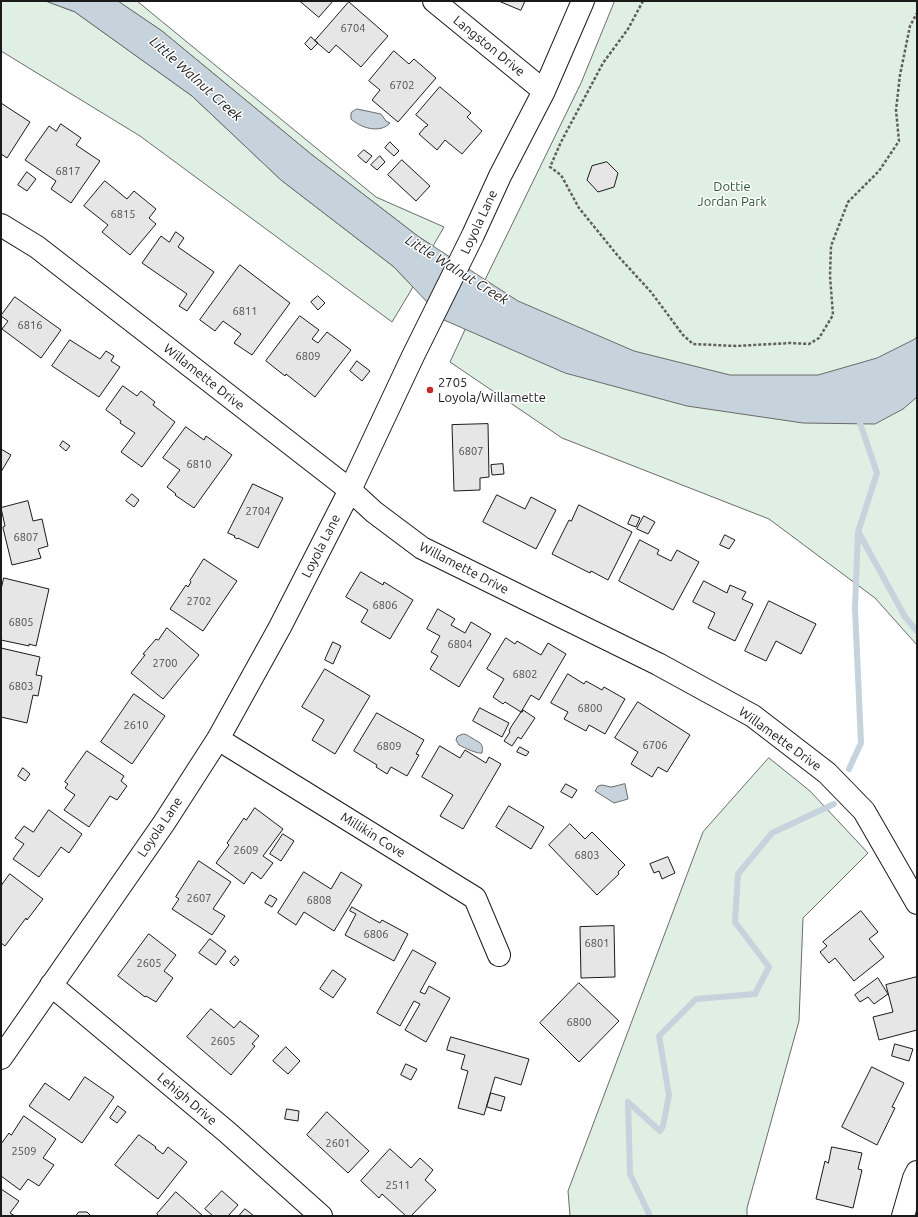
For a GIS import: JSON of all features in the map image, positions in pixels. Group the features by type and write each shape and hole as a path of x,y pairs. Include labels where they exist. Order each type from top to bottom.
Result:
{"street":[{"name":"Langston Drive","path":"434,1 544,91"},
{"name":"Loyola Lane","path":"1,1058 164,823 218,739 280,627 350,490 500,176 544,91 582,1"},
{"name":"Willamette Drive","path":"1,225 37,247 350,490 374,512 422,548 658,664 753,716 827,772 864,810 917,903"},
{"name":"Millikin Cove","path":"218,739 475,898 499,955"},
{"name":"Lehigh Drive","path":"51,985 227,1132 321,1216"},
{"path":"903,1216 917,1172"}],"path":[{"path":"643,1 628,29 603,63 550,167 561,175 580,208 618,256 651,292 683,335 693,344 736,346 809,344 820,338 833,314 830,276 831,246 848,202 879,171 899,141 896,110 900,75 910,26 917,13"}],"green space":[{"path":"1,1 46,1 75,12 192,96 281,180 394,267 413,287 392,322 140,136 1,51"},
{"path":"118,1 137,1 376,197 444,227 433,246 419,237 311,154 162,31"},
{"name":"Dottie Jordan Park","path":"615,1 917,1 917,645 875,598 769,519 562,438 450,362 482,293 481,288 581,83"},
{"path":"769,758 810,791 868,853 803,918 799,1021 747,1208 747,1216 570,1216 568,1191 703,832"}],"water":[{"name":"Little Walnut Creek","path":"46,1 118,1 162,31 311,154 419,237 518,301 634,351 730,375 818,375 877,358 915,339 917,336 917,397 903,409 875,424 803,423 687,406 565,373 444,320 394,267 281,180 192,96 75,12"},
{"path":"357,109 381,114 386,121 390,123 376,129 360,125 351,119 351,113"},
{"path":"463,734 482,745 482,753 474,752 459,745 456,740 457,737"},
{"path":"625,784 628,799 614,803 595,791 598,786 602,785 611,787"}],"building":[{"path":"300,1 333,1 319,17"},
{"path":"499,1 525,1 521,10"},
{"path":"349,2 388,36 361,67 336,45 329,53 315,41"},
{"path":"311,37 318,43 311,50 305,44"},
{"path":"394,51 409,64 414,59 436,78 398,122 372,100 380,90 369,81"},
{"path":"440,87 471,113 467,117 482,131 462,154 445,140 437,150 419,134 428,125 416,115"},
{"path":"1,103 30,122 7,158 1,154"},
{"path":"61,124 81,138 76,145 100,161 71,203 51,189 56,181 25,160 49,126 56,131"},
{"path":"390,142 399,151 394,156 385,148"},
{"path":"364,150 372,156 366,163 358,156"},
{"path":"380,156 385,162 377,170 371,165"},
{"path":"402,160 430,186 416,201 388,175"},
{"path":"607,162 618,173 614,187 598,192 587,180 592,166"},
{"path":"27,172 36,179 27,191 18,185"},
{"path":"105,181 127,199 134,191 156,209 149,218 156,224 130,255 102,232 108,225 84,206"},
{"path":"176,232 184,238 178,247 214,272 187,311 179,306 187,294 142,263 161,236 169,242"},
{"path":"240,265 290,303 252,355 234,343 241,334 223,321 215,331 200,320"},
{"path":"318,296 325,303 318,310 311,302"},
{"path":"15,297 61,330 41,358 2,329 8,321 1,316"},
{"path":"300,316 319,330 312,339 318,343 327,332 351,350 315,397 286,374 285,376 266,361"},
{"path":"70,340 100,359 106,351 114,356 111,361 120,367 99,397 52,366"},
{"path":"357,361 370,371 362,381 350,371"},
{"path":"123,386 137,396 141,391 155,402 153,405 175,422 142,467 121,452 135,433 120,423 121,421 106,410"},
{"path":"488,424 489,477 480,478 480,490 454,491 452,425"},
{"path":"186,427 204,440 206,436 232,455 194,508 175,495 176,494 167,487 180,470 163,458"},
{"path":"63,441 70,446 66,451 60,446"},
{"path":"1,449 11,455 1,472"},
{"path":"503,464 504,474 492,475 491,465"},
{"path":"253,484 283,498 258,548 238,538 237,539 234,537 235,536 228,533"},
{"path":"132,494 139,500 134,507 126,501"},
{"path":"497,495 525,509 531,497 556,510 536,549 483,522"},
{"path":"28,501 33,521 42,519 48,546 38,549 41,558 12,565 3,528 5,526 1,508"},
{"path":"579,505 632,532 608,580 591,571 590,573 552,554 569,520 571,521"},
{"path":"632,515 640,518 636,527 628,524"},
{"path":"644,516 655,522 648,534 637,529"},
{"path":"725,535 735,540 729,549 720,545"},
{"path":"640,540 659,550 657,554 671,561 677,550 699,562 673,610 619,581"},
{"path":"204,559 237,581 203,631 170,609 186,585 188,587 191,582 190,581"},
{"path":"361,572 383,585 384,582 413,600 390,639 361,622 368,610 346,597"},
{"path":"4,578 49,589 36,646 1,640 1,590"},
{"path":"704,581 727,593 730,585 746,592 742,599 753,604 735,641 708,628 715,613 693,602"},
{"path":"769,601 816,624 801,654 776,641 766,661 745,651"},
{"path":"438,609 455,619 451,625 465,633 471,622 491,634 459,687 430,669 438,656 431,652 440,636 427,629"},
{"path":"167,628 199,655 163,699 131,673 145,655 143,654 156,639 158,640"},
{"path":"506,638 515,644 517,641 541,655 548,643 566,654 539,700 531,695 521,712 505,702 503,704 493,697 504,679 487,669"},
{"path":"333,642 341,646 333,664 325,660"},
{"path":"1,648 40,657 36,675 42,676 38,696 33,695 27,723 1,717"},
{"path":"325,669 370,696 335,754 312,740 324,720 302,707"},
{"path":"568,674 584,684 586,681 602,690 604,687 625,699 605,734 589,725 586,731 564,719 568,712 551,703"},
{"path":"134,694 165,716 132,764 101,742"},
{"path":"638,702 690,735 667,772 658,767 652,777 631,764 638,752 615,738"},
{"path":"480,708 509,723 502,737 473,721"},
{"path":"523,710 535,718 521,739 518,737 512,746 504,741 510,732 511,727"},
{"path":"377,713 424,740 416,754 419,755 407,776 391,767 387,774 376,767 377,765 354,751"},
{"path":"440,746 460,758 465,750 486,763 489,757 501,764 463,829 440,816 453,795 422,777"},
{"path":"520,747 529,752 526,756 517,752"},
{"path":"87,751 124,776 121,781 127,786 117,800 110,796 89,827 64,810 75,795 65,788 68,784 65,782"},
{"path":"23,768 30,774 25,781 18,776"},
{"path":"566,784 577,790 572,798 561,792"},
{"path":"509,806 544,827 531,849 496,827"},
{"path":"255,808 283,829 263,856 273,863 261,879 252,872 244,884 216,863 229,845 227,843 244,818 246,820"},
{"path":"49,810 82,834 69,853 61,847 39,877 13,859 24,844 15,838 24,826 33,832"},
{"path":"570,824 585,839 592,832 625,865 618,872 619,874 597,895 549,845"},
{"path":"283,834 294,841 281,861 270,854"},
{"path":"668,857 675,873 662,879 659,871 654,873 650,864"},
{"path":"199,861 231,882 213,909 225,916 212,935 172,909 179,899 176,897"},
{"path":"304,872 331,889 341,872 362,885 334,931 304,912 296,925 278,913"},
{"path":"10,874 43,899 27,920 26,918 5,946 1,943 1,886"},
{"path":"270,895 277,899 272,907 265,903"},
{"path":"352,907 380,923 382,920 408,934 394,961 345,935 356,914 350,911"},
{"path":"861,911 878,932 869,939 884,957 854,981 835,958 829,963 820,952 827,946 823,942"},
{"path":"614,926 615,977 581,978 580,927"},
{"path":"149,934 176,955 164,971 173,978 156,1002 146,996 145,997 118,976"},
{"path":"210,939 226,951 216,965 199,953"},
{"path":"413,950 436,963 420,992 425,994 429,986 450,998 426,1042 405,1030 420,1004 414,1001 400,1026 377,1013"},
{"path":"235,956 239,960 234,966 230,962"},
{"path":"333,970 346,979 333,998 320,989"},
{"path":"917,977 917,1030 879,1040 873,1017 893,1012 886,985"},
{"path":"878,978 888,994 874,1004 868,997 860,1002 855,995"},
{"path":"579,983 619,1021 579,1062 540,1023"},
{"path":"211,1009 234,1028 240,1021 259,1036 252,1044 255,1046 231,1075 187,1037"},
{"path":"451,1037 529,1059 521,1085 495,1077 484,1115 458,1108 468,1071 461,1069 465,1055 447,1050"},
{"path":"895,1044 913,1049 909,1061 892,1056"},
{"path":"286,1047 300,1061 288,1074 273,1061"},
{"path":"406,1064 417,1069 411,1080 401,1075"},
{"path":"872,1067 904,1083 892,1107 895,1108 877,1145 842,1127"},
{"path":"85,1077 114,1097 82,1143 29,1106 45,1083 69,1100"},
{"path":"491,1093 505,1097 501,1111 487,1107"},
{"path":"118,1106 126,1112 117,1123 110,1118"},
{"path":"287,1109 299,1111 298,1121 285,1119"},
{"path":"327,1112 369,1151 348,1173 307,1135"},
{"path":"24,1116 56,1139 43,1158 54,1165 39,1186 28,1179 20,1190 1,1176 1,1144 9,1133 11,1135"},
{"path":"139,1135 163,1154 168,1147 187,1162 158,1199 115,1165"},
{"path":"832,1147 862,1153 858,1169 862,1170 853,1208 816,1199 825,1161 828,1163"},
{"path":"390,1149 411,1168 420,1158 433,1170 425,1180 436,1190 411,1216 406,1216 382,1194 379,1198 361,1181"},
{"path":"1,1189 19,1201 10,1213 15,1216 1,1216"},
{"path":"222,1191 238,1205 228,1216 213,1216 205,1209"},
{"path":"176,1192 203,1216 159,1216 157,1214"},
{"path":"245,1209 249,1212 254,1216 239,1216"},
{"path":"79,1212 87,1212 91,1216 76,1216"}],"waterway":[{"path":"849,769 861,743 855,608 858,532 877,473 858,417"},
{"path":"859,533 905,617 917,631"},
{"path":"650,1216 630,1174 628,1102 660,1131 663,1126 669,1095 659,1036 696,999 755,994 769,967 735,922 738,874 772,833 834,804"}],"place":[{"name":"2705 Loyola/Willamette","path":"430,390"}]}
